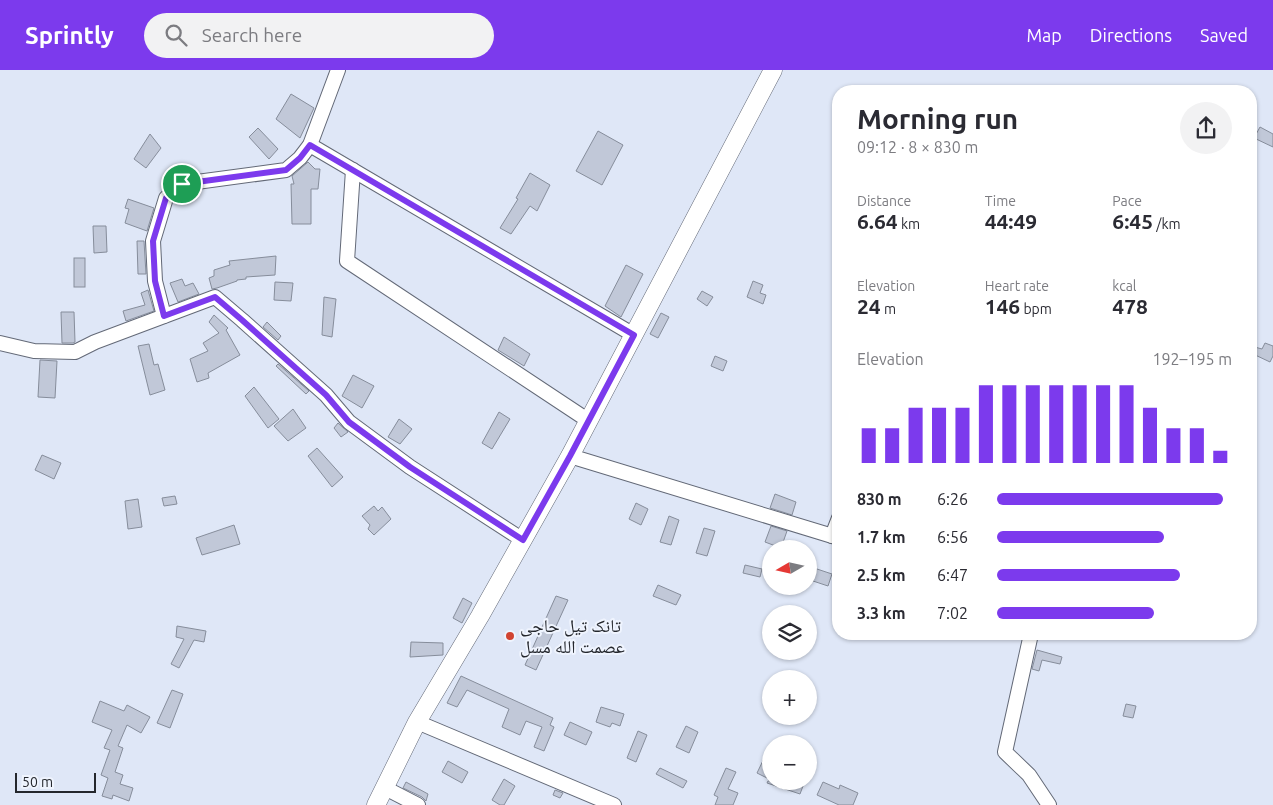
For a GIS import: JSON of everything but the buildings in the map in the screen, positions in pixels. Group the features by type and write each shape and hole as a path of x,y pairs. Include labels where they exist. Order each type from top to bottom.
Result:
{"main road":[{"path":"376,805 417,722 480,616 589,421 773,70"}],"street":[{"path":"164,316 155,281 153,241 166,198 182,184 286,170 300,158 310,145 338,70"},
{"path":"310,145 634,335"},
{"path":"353,170 347,261 589,421"},
{"path":"0,343 34,351 75,352 96,342 215,297 326,395 349,422 410,467 523,540"},
{"path":"570,456 832,536"},
{"path":"1030,640 1005,752 1029,775 1049,805"},
{"path":"417,722 614,805"},
{"path":"385,788 418,805"}],"place":[{"name":"تانک تیل حاجی عصمت الله مسل","path":"510,636"}],"route":[{"path":"310,145 634,335 523,540 410,467 349,422 326,395 215,297 164,316 155,281 153,241 166,198 182,184 286,170 300,158 310,145"}]}
